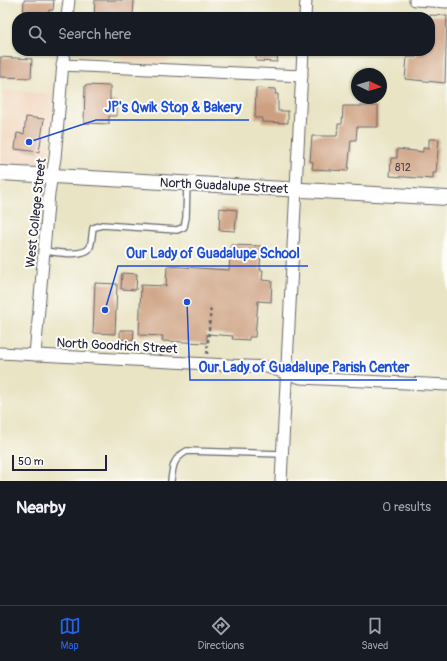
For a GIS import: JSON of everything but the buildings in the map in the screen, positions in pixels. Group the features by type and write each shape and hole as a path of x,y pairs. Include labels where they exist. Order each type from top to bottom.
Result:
{"street":[{"path":"68,12 69,0"},
{"path":"305,12 306,0"},
{"path":"415,0 447,2"},
{"name":"West College Street","path":"35,355 44,251 55,158 63,56"},
{"path":"280,481 303,56"},
{"path":"62,65 302,76"},
{"name":"North Guadalupe Street","path":"0,173 447,198"},
{"name":"North Goodrich Street","path":"0,352 267,367 301,378 447,385"}],"lane":[{"path":"44,251 79,254 86,252 90,247 93,228 102,226 177,230 184,227 186,218 187,183"},
{"path":"171,481 172,469 177,457 187,451 282,454"}],"path":[{"path":"207,356 211,306"}],"shaded area":[{"path":"122,56 169,56 168,63 122,61"},
{"path":"4,90 53,94 49,153 48,159 43,164 0,162"}],"place":[{"name":"JP's Qwik Stop & Bakery","path":"29,142"},
{"name":"Our Lady of Guadalupe Parish Center","path":"187,302"},
{"name":"Our Lady of Guadalupe School","path":"105,310"}]}
